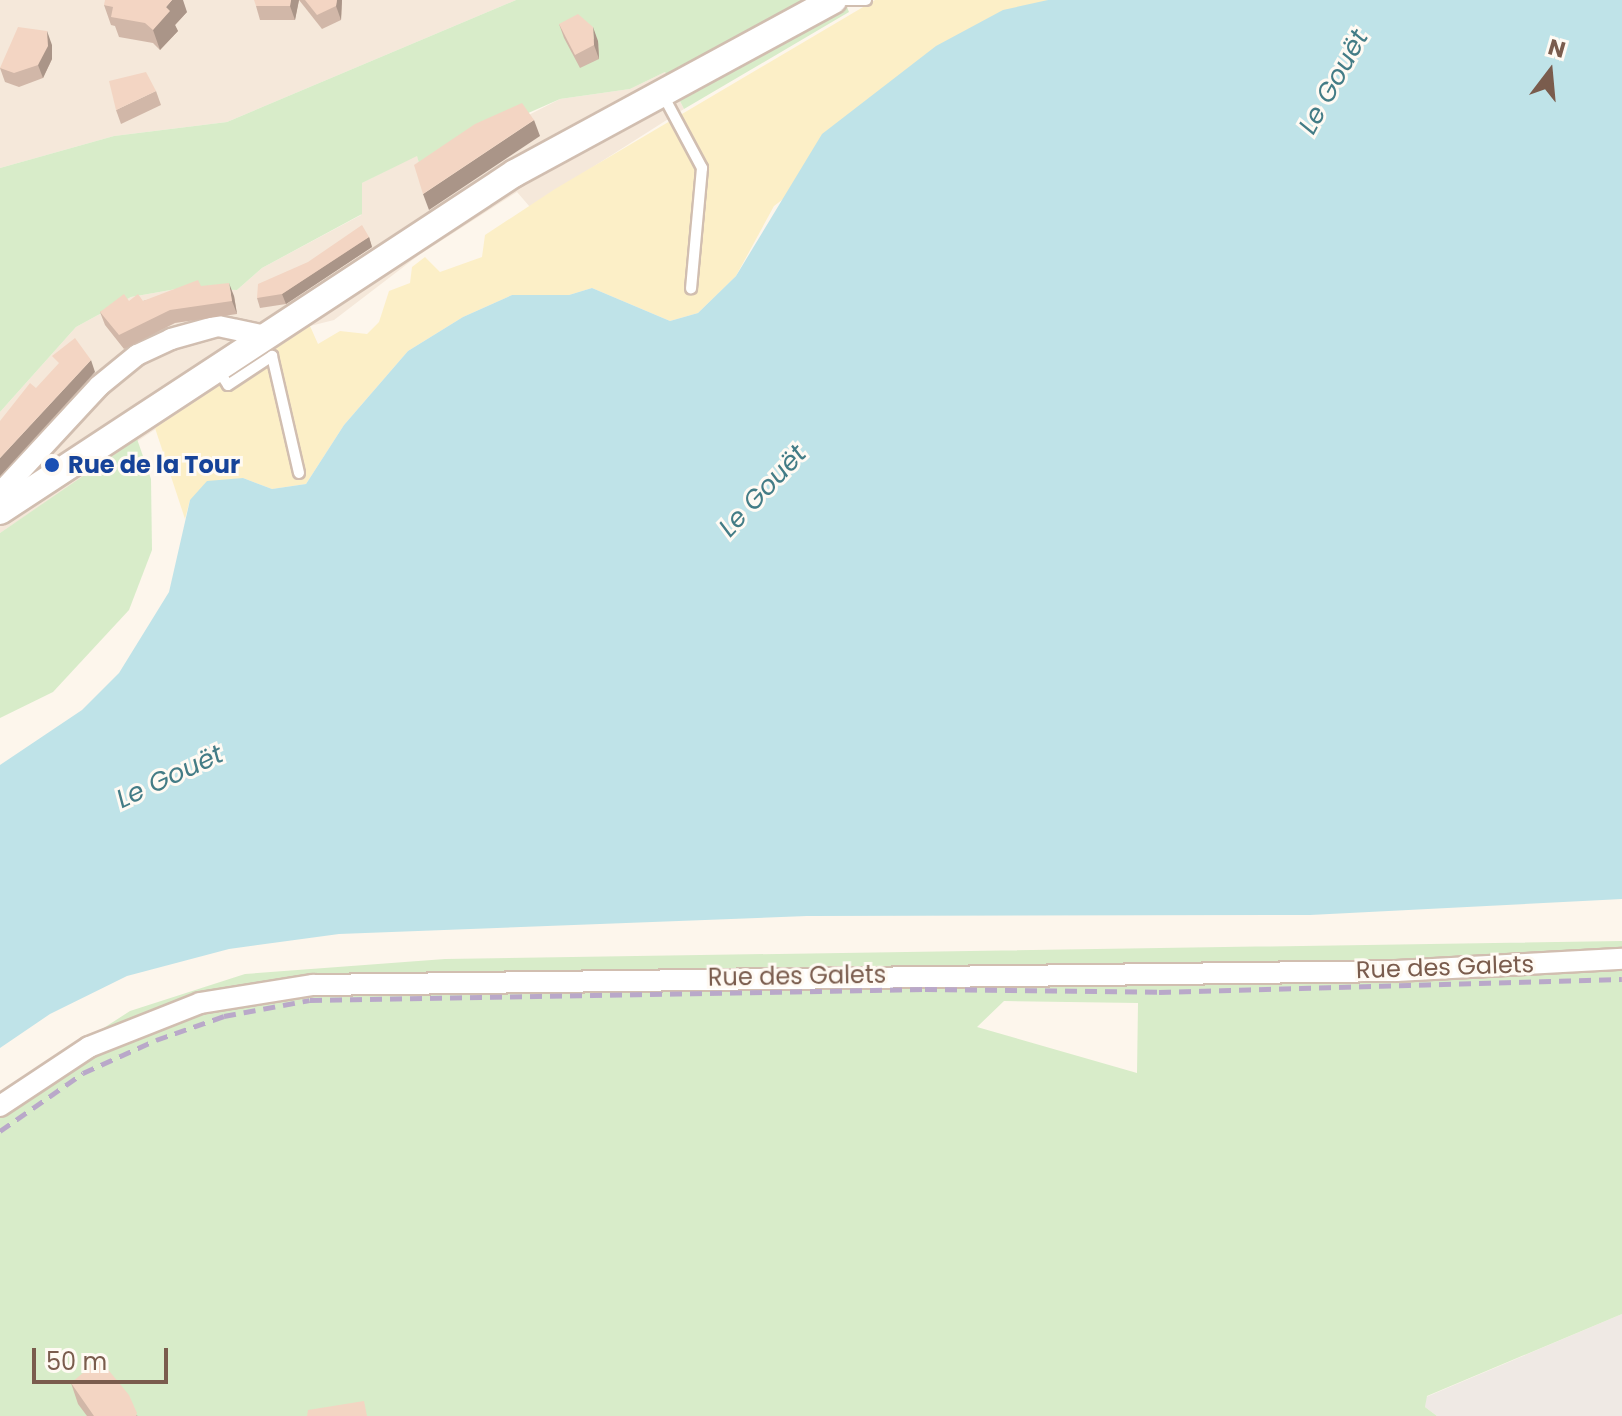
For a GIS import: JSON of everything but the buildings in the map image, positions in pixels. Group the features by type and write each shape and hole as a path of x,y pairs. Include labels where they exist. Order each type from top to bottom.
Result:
{"street":[{"path":"0,511 261,335 515,173 663,95 832,0"},
{"path":"0,493 99,386 137,355 171,339 218,326 261,335"},
{"name":"Rue des Galets","path":"0,1106 89,1047 200,1003 313,985 1397,971 1622,959"}],"lane":[{"path":"832,0 866,0"},
{"path":"663,95 702,168 691,288"},
{"path":"216,366 228,385 272,356 299,473"}],"shaded area":[{"path":"0,0 516,0 227,122 114,136 0,168"},
{"path":"665,72 684,109 530,207 517,192 419,255 334,320 310,326 0,533 0,412 76,327 131,297 182,288 237,290 262,268 361,215 362,183 417,155 421,170 560,99 630,89"},
{"path":"1622,1314 1622,1416 1437,1416 1425,1407 1426,1397"}],"green space":[{"path":"516,0 844,0 849,12 684,109 665,72 630,89 560,99 488,131 421,170 417,156 362,183 362,214 262,268 237,290 182,288 131,297 76,327 0,412 0,168 114,136 227,122"},
{"path":"137,439 151,479 152,550 129,610 53,692 0,718 0,533"},
{"path":"1622,941 1622,1314 1427,1396 1425,1407 1437,1416 0,1416 0,1095 130,1011 245,974 445,959","holes":["1004,1001 1138,1003 1137,1073 977,1027"]}],"sand":[{"path":"875,0 1048,0 774,206 736,276 698,313 670,321 592,288 569,295 512,295 463,317 408,351 344,425 306,484 272,489 243,478 190,500 185,519 155,428 310,326 318,344 340,331 367,334 379,322 389,291 410,283 412,267 425,257 440,272 482,257 485,235 555,189"}],"water":[{"name":"Le Gouët","path":"1048,0 1622,0 1622,899 1310,915 807,916 339,934 229,949 127,976 50,1014 0,1048 0,765 82,710 119,673 169,592 190,500 207,481 243,478 272,489 306,484 344,425 408,351 463,317 512,295 569,295 592,288 670,321 698,313 736,276 822,134 936,46 1003,10"}],"railway":[{"path":"0,1131 83,1073 156,1040 224,1016 310,1000 925,989 1159,992 1622,979"}],"place":[{"name":"Rue de la Tour","path":"52,465"}]}
